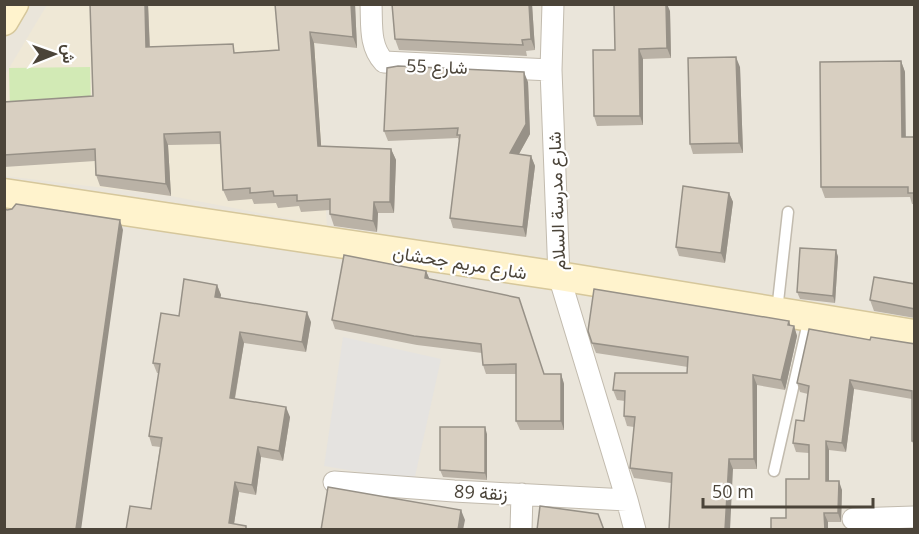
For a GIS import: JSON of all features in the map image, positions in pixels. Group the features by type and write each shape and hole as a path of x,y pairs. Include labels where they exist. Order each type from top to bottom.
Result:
{"street":[{"path":"4,21 14,4"},
{"name":"شارع 55","path":"371,4 373,44 378,56 384,62 551,70"},
{"name":"شارع مدرسة السلام","path":"553,4 551,70 559,276 635,530"},
{"name":"شارع مريم جحشان","path":"15,200 559,276 915,334"},
{"name":"زنقة 89","path":"334,482 627,500"},
{"path":"520,530 522,495"},
{"path":"854,519 915,517"}],"lane":[{"path":"777,312 788,212"},
{"path":"774,471 809,318"}],"shaded area":[{"path":"4,5 914,5 914,529 5,529"},
{"path":"47,5 312,5 327,226 171,196 5,176 5,75"},
{"path":"343,337 441,359 414,481 324,466"}],"green space":[{"path":"90,67 91,106 10,108 9,68"}],"building":[{"path":"90,4 145,4 146,47 233,44 234,53 279,50 275,4 351,4 353,37 310,32 318,146 391,149 390,202 374,202 373,221 330,214 330,199 297,201 297,195 274,196 273,191 250,193 250,188 223,190 220,132 164,134 166,184 96,175 95,149 4,155 4,102 93,96"},
{"path":"392,4 529,4 531,39 522,40 523,45 395,39"},
{"path":"614,4 666,4 667,48 639,49 640,116 594,116 593,50 615,50"},
{"path":"736,57 739,143 690,144 688,58"},
{"path":"901,61 902,137 915,137 915,193 908,193 908,187 821,187 820,62"},
{"path":"398,66 524,72 526,124 510,153 531,156 523,227 450,218 460,135 457,135 458,128 384,131 387,68"},
{"path":"683,186 729,193 721,253 676,247"},
{"path":"16,204 120,220 76,530 4,530 4,208 12,209"},
{"path":"800,248 836,250 833,296 797,292"},
{"path":"344,255 426,271 425,278 519,298 544,374 561,374 561,421 516,421 516,364 483,365 481,344 414,336 332,320"},
{"path":"874,277 915,284 915,309 870,300"},
{"path":"184,279 217,285 215,297 307,312 302,342 240,332 230,398 286,407 279,451 258,447 252,485 235,482 229,523 246,526 246,530 126,530 130,506 151,509 162,438 149,436 160,364 153,363 161,313 179,316"},
{"path":"594,289 789,321 788,325 794,326 781,380 753,375 754,459 729,459 725,530 669,530 672,473 630,468 635,417 624,416 625,391 613,390 615,373 687,373 688,357 592,343 588,331"},
{"path":"809,329 870,340 871,337 915,344 915,459 914,441 912,441 912,391 850,380 842,443 826,441 826,481 839,481 838,513 824,513 825,530 771,530 771,518 786,518 786,479 809,479 809,445 793,443 796,420 804,421 809,386 797,383"},
{"path":"440,427 485,427 485,473 440,470"},
{"path":"328,487 461,510 458,530 321,530"},
{"path":"540,506 598,514 604,530 537,530"}]}
